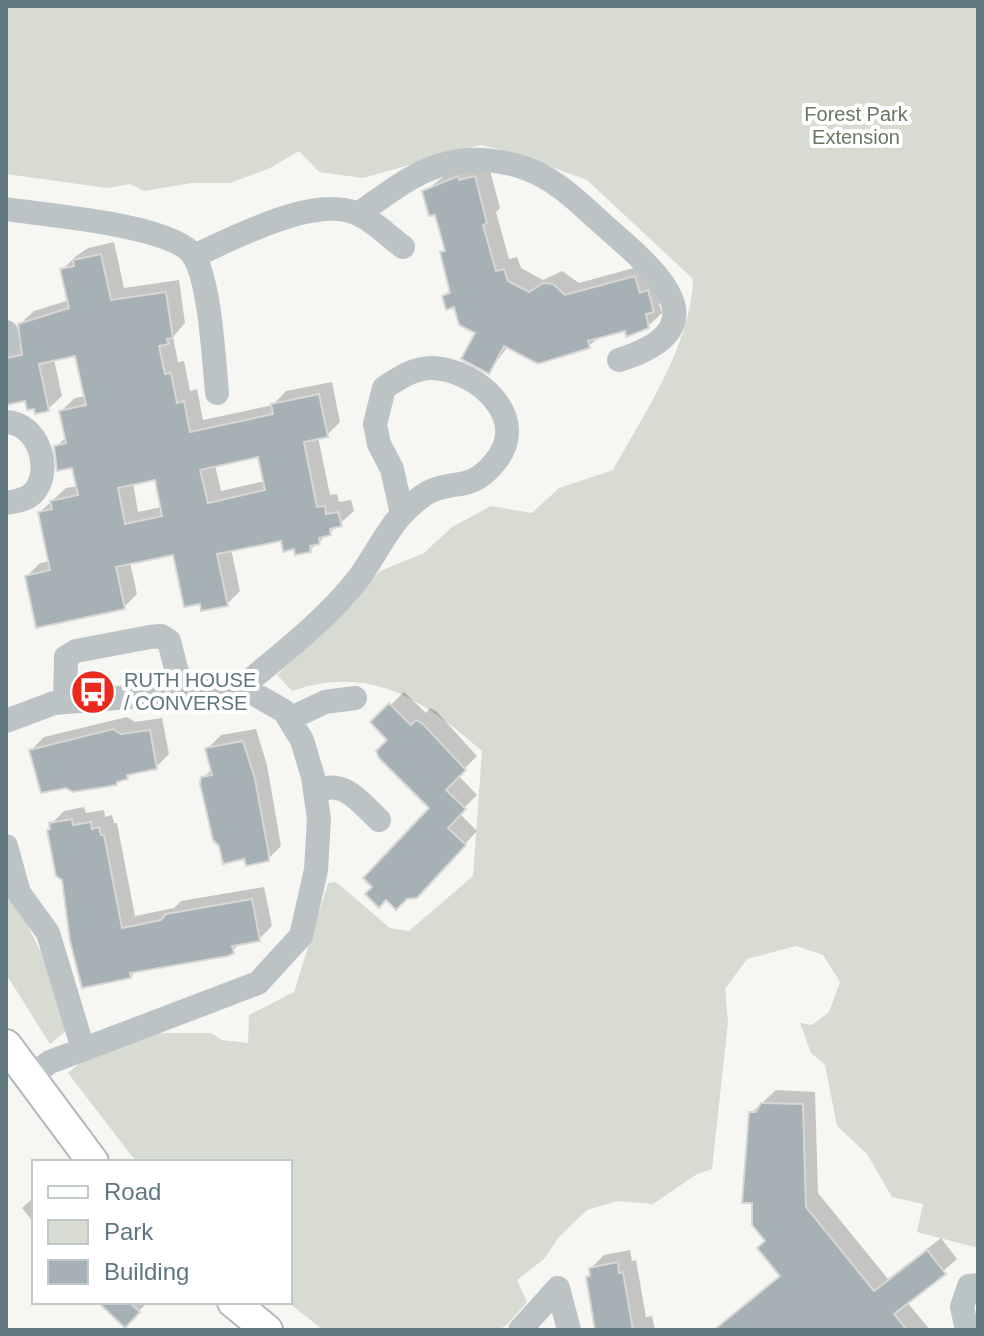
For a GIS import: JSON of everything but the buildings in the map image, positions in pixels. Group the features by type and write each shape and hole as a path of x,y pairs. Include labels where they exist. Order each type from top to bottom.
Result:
{"main road":[{"path":"6,1045 91,1160"},
{"path":"235,1304 267,1330"}],"lane":[{"path":"358,214 407,180 448,163 484,160 527,168 557,185 649,265 674,299 673,317 656,346 619,360"},
{"path":"194,256 304,212 335,208 358,214 403,247"},
{"path":"6,209 152,232 178,241 194,256 209,319 217,393"},
{"path":"242,687 317,623 357,580 402,514 431,491 469,485 495,462 507,438 502,407 487,389 434,368 405,373 384,388 375,424 379,444 392,469 402,514"},
{"path":"6,422 16,422 32,434 41,452 41,474 36,490 26,498 6,503"},
{"path":"65,702 66,657 76,651 150,637 161,636 169,641 181,688"},
{"path":"6,721 65,702 142,696 181,688 242,687 261,694 289,719 302,740 319,819 316,870 301,936 258,983 50,1062 28,1078"},
{"path":"289,719 316,705 355,698"},
{"path":"315,792 336,786 350,792 379,820"},
{"path":"6,846 19,893 52,942 83,1049"},
{"path":"967,1330 962,1307 969,1286 978,1285"},
{"path":"520,1330 558,1288 569,1330"}],"green space":[{"name":"Forest Park Extension","path":"6,6 978,6 978,1248 917,1232 923,1204 892,1197 867,1154 837,1126 825,1065 811,1053 800,1023 812,1025 829,1012 840,982 823,955 796,946 747,959 725,989 728,1022 712,1169 697,1174 653,1204 617,1201 587,1210 559,1237 544,1259 517,1280 527,1302 507,1325 498,1330 323,1330 290,1304 292,1160 136,1160 131,1155 68,1073 91,1054 161,1033 211,1033 222,1040 248,1043 249,1015 294,992 328,883 336,882 390,928 409,931 473,876 482,751 439,716 395,692 347,682 292,691 277,675 380,571 424,553 452,527 491,506 532,513 559,488 613,470 675,354 690,304 693,279 587,180 511,152 480,145 363,178 319,172 299,151 270,168 230,183 191,183 144,191 130,184 107,188 6,174"},
{"path":"6,881 50,971 66,1031 50,1044 6,974"}],"place":[{"name":"RUTH HOUSE / CONVERSE","path":"93,692"}]}
